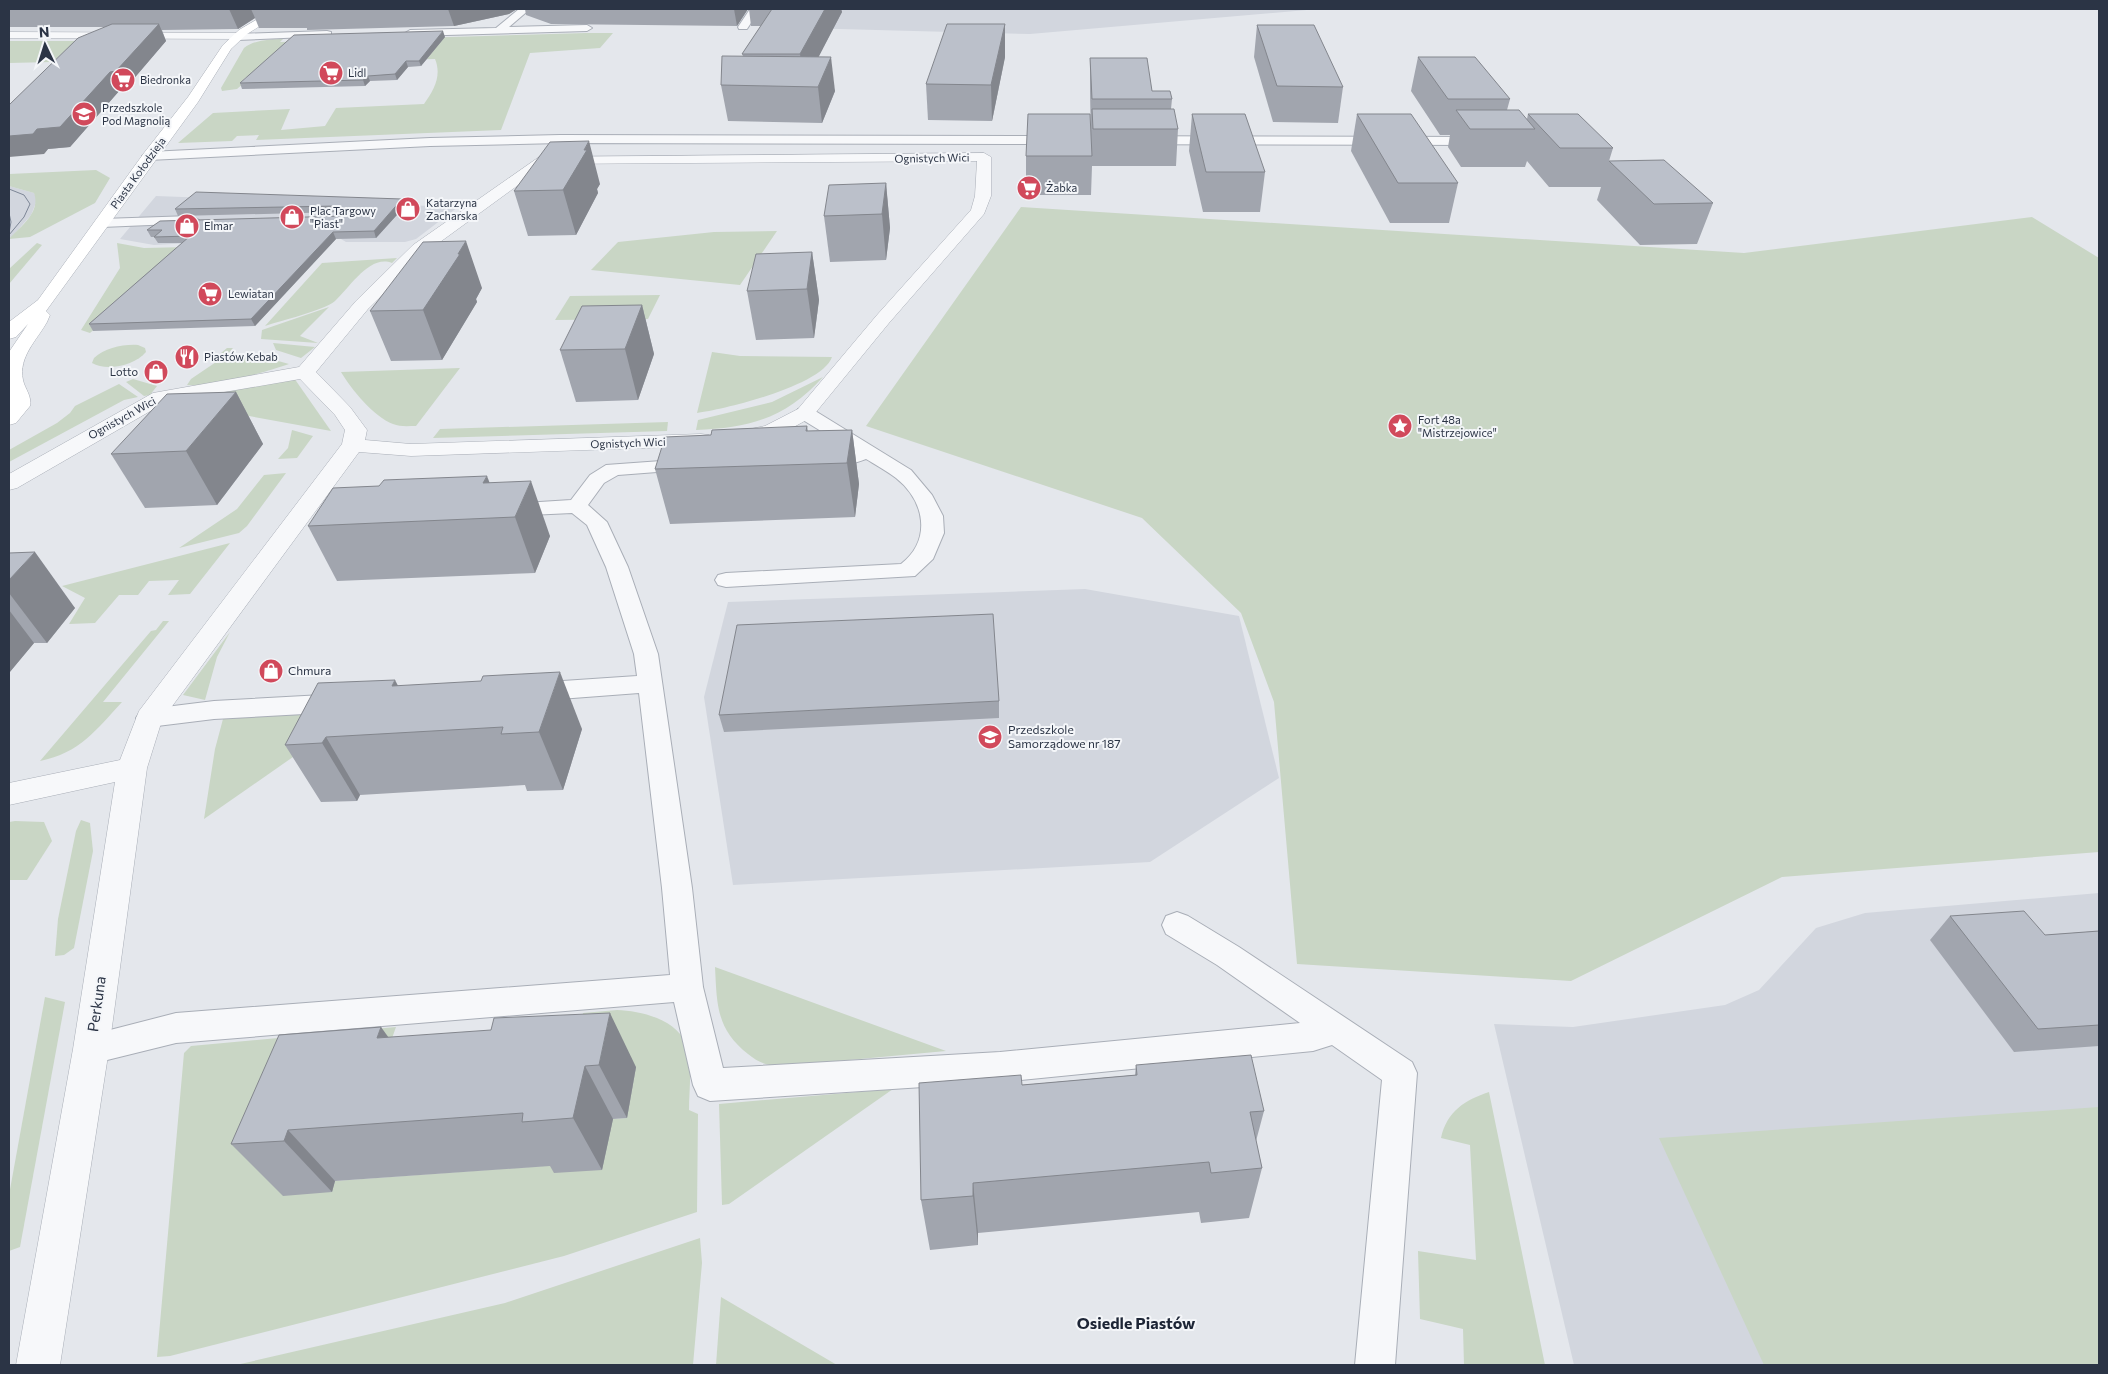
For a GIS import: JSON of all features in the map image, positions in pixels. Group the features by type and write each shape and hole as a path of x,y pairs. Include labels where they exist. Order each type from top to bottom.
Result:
{"street":[{"name":"Piasta Kołodzieja","path":"9,333 19,322 44,304 149,156 182,114 227,47 238,36 282,9"},
{"path":"9,36 238,36"},
{"name":"Ognistych Wici","path":"9,483 160,397 305,372 362,305 419,249 544,160 984,157 984,186 981,206 973,218 883,319 805,413 772,431 726,439 411,450 355,439"},
{"name":"Piasta Kołodzieja","path":"9,419 20,407 14,394 13,364 40,320 44,304"},
{"path":"305,372 343,411 355,439"},
{"name":"Perkuna","path":"38,1365 91,1049 132,768 149,718 307,520 355,439"},
{"path":"9,794 132,768"}],"lane":[{"path":"499,30 520,10 535,9"},
{"path":"743,27 755,9"},
{"path":"397,33 586,28"},
{"path":"238,36 340,34"},
{"path":"149,156 475,140 1493,141"},
{"path":"826,159 832,140"},
{"path":"102,223 203,220"},
{"path":"391,276 411,276"},
{"path":"726,580 907,572 922,559 932,533 932,516 928,506 904,474 805,413"},
{"path":"798,462 837,462 856,457 867,451"},
{"path":"577,506 593,483 613,469 709,465"},
{"path":"482,512 577,506 596,522 617,567 641,632 651,684 677,888 687,987 710,1085 1000,1067 1313,1036 1333,1030"},
{"path":"514,693 651,684"},
{"path":"149,718 214,710 363,702"},
{"path":"1177,925 1228,956 1333,1030 1400,1073 1375,1365"},
{"path":"91,1049 176,1028 687,987"}],"shaded area":[{"path":"775,9 1318,9 1030,34 763,27"},
{"path":"9,186 34,193 37,200 31,215 9,240"},
{"name":"Plac Targowy \"Piast\"","path":"156,196 458,207 416,239 405,242 346,242 341,239 342,235 154,245 120,239"},
{"name":"Przedszkole Samorządowe nr 187","path":"1085,589 1239,616 1279,778 1150,862 733,885 704,697 728,602"},
{"path":"2099,893 2099,1365 1574,1365 1494,1024 1573,1027 1725,1005 1759,990 1816,928 1865,913"}],"green space":[{"path":"613,33 600,48 530,53 501,130 256,140 259,135 237,136 232,141 178,143 213,113 290,109 281,130 325,126 336,108 424,104 436,83 438,71 435,59 318,62 246,77 242,81 245,82 237,89 222,91 221,88 244,48 258,42 278,39 283,39 280,42"},
{"path":"9,41 77,41 52,62 9,63"},
{"path":"96,170 110,178 95,203 30,237 9,239 29,218 35,206 35,200 34,193 9,186 9,174"},
{"path":"1021,207 1744,253 2032,217 2099,258 2099,852 1782,877 1571,981 1297,964 1274,702 1241,613 1142,518 866,426"},
{"path":"777,231 740,285 591,270 618,242 714,232"},
{"path":"37,243 42,245 9,284 9,269"},
{"path":"117,243 144,248 188,247 90,333 81,330 120,268"},
{"path":"397,258 392,263 384,261 368,267 330,304 312,312 265,326 322,263"},
{"path":"660,295 648,319 555,320 570,296"},
{"path":"329,307 300,336 318,343 261,339 262,330"},
{"path":"273,343 315,347 301,358 276,350"},
{"path":"126,345 138,345 145,348 146,352 128,364 105,367 92,363 94,358 109,349"},
{"path":"227,348 233,348 225,357 260,356 289,364 224,382 187,385 191,379 219,360 215,358"},
{"path":"712,352 740,356 832,357 824,368 792,386 728,407 697,413"},
{"path":"460,368 416,426 396,425 378,415 357,394 341,372"},
{"path":"823,377 795,402 766,418 733,427 696,430 698,420 772,402"},
{"path":"294,378 331,431 166,401"},
{"path":"133,379 157,386 150,395 144,396 126,382"},
{"path":"119,384 138,397 124,400 9,462 9,450 57,423 70,413 75,406"},
{"path":"668,422 667,431 433,438 440,429"},
{"path":"292,430 313,436 297,458 278,459 288,448"},
{"path":"286,473 247,526 239,533 179,548 237,509 264,475"},
{"path":"230,543 190,594 168,595 179,580 149,581 138,595 119,595 95,623 69,624 85,598 62,586"},
{"path":"163,621 169,621 103,702 122,702 95,731 77,746 54,757 40,761 151,631 156,630"},
{"path":"230,632 217,657 205,700 183,695"},
{"path":"359,711 204,819 215,749 223,719"},
{"path":"81,820 90,823 93,851 74,948 64,955 55,956 58,919 76,831"},
{"path":"9,822 44,822 52,841 27,880 9,880"},
{"path":"715,967 946,1051 784,1066 764,1064 737,1045 724,1025 716,993"},
{"path":"45,997 65,1002 20,1247 9,1251 9,1195"},
{"path":"617,1010 636,1012 657,1018 674,1028 686,1044 690,1068 689,1110 698,1114 697,1212 564,1256 170,1356 157,1357 184,1053 191,1046 396,1027 386,1055 324,1089 331,1192 335,1181 556,1165 613,1119 627,1118 574,1054 583,1013"},
{"path":"893,1089 729,1204 722,1205 719,1104"},
{"path":"1489,1092 1545,1365 1464,1365 1463,1329 1420,1319 1418,1251 1476,1260 1470,1145 1441,1138 1448,1121 1458,1108 1472,1099"},
{"path":"2099,1107 2099,1365 1764,1365 1659,1138"},
{"path":"700,1238 702,1263 693,1365 236,1365 505,1303"},
{"path":"721,1297 837,1365 716,1365"}],"building":[{"path":"772,9 825,9 800,54 742,54"},
{"path":"112,24 159,24 116,71 110,72 60,127 37,129 33,134 9,136 9,105 78,38"},
{"path":"947,24 1005,24 991,85 926,84"},
{"path":"1257,25 1314,25 1343,87 1277,86"},
{"path":"443,31 419,61 406,61 395,74 368,76 363,80 240,83 294,35"},
{"path":"722,56 831,57 818,87 721,85"},
{"path":"1418,57 1475,57 1510,99 1448,99"},
{"path":"1090,58 1147,58 1152,91 1170,91 1172,99 1092,99"},
{"path":"1092,109 1174,109 1178,129 1093,129"},
{"path":"1456,110 1519,110 1535,129 1470,129"},
{"path":"1028,114 1090,114 1092,156 1026,156"},
{"path":"1192,114 1245,114 1265,172 1206,172"},
{"path":"1357,114 1411,114 1458,183 1398,183"},
{"path":"1528,114 1578,114 1613,148 1560,148"},
{"path":"589,141 584,150 587,150 563,190 514,191 550,142"},
{"path":"1664,160 1713,203 1654,204 1609,161"},
{"path":"886,183 882,214 824,216 829,185"},
{"path":"196,192 402,199 374,231 333,232 251,319 89,324 190,236 154,237 162,230 147,230 160,221 343,216 347,211 338,206 175,209"},
{"path":"466,241 458,254 460,254 423,310 370,311 423,242"},
{"path":"812,252 807,289 747,291 756,254"},
{"path":"642,305 625,349 560,350 582,306"},
{"path":"236,392 186,451 111,454 167,394"},
{"path":"807,426 806,431 852,430 847,463 655,469 665,437 711,435 712,430"},
{"path":"487,476 483,483 531,481 515,517 308,526 333,488 379,486 384,480"},
{"path":"35,552 9,580 9,553"},
{"path":"993,614 999,701 719,715 737,625"},
{"path":"560,672 539,732 501,734 503,727 326,737 322,743 285,745 318,683 395,680 392,686 481,681 483,676"},
{"path":"2024,911 2045,935 2099,931 2099,1025 2038,1029 1950,916"},
{"path":"610,1013 599,1065 585,1066 573,1118 522,1122 523,1113 288,1130 284,1141 231,1144 279,1035 381,1027 377,1038 491,1030 494,1018"},
{"path":"1251,1055 1264,1111 1250,1112 1262,1168 1211,1173 1209,1162 973,1183 973,1196 921,1200 919,1083 1021,1075 1022,1085 1137,1075 1136,1065"}],"tram line":[{"path":"9,189 24,195 30,204 24,217 9,235"},
{"path":"9,213 11,222 9,233"}],"place":[{"name":"Lidl","path":"331,73"},
{"name":"Biedronka","path":"123,80"},
{"name":"Przedszkole Pod Magnolią","path":"84,114"},
{"name":"Żabka","path":"1029,188"},
{"name":"Katarzyna Zacharska","path":"408,209"},
{"name":"Plac Targowy \"Piast\"","path":"292,217"},
{"name":"Elmar","path":"187,226"},
{"name":"Lewiatan","path":"210,294"},
{"name":"Piastów Kebab","path":"187,357"},
{"name":"Lotto","path":"156,372"},
{"name":"Fort 48a \"Mistrzejowice\"","path":"1400,426"},
{"name":"Chmura","path":"271,671"},
{"name":"Przedszkole Samorządowe nr 187","path":"990,737"}],"district":[{"name":"Osiedle Piastów","path":"1136,1323"}]}
